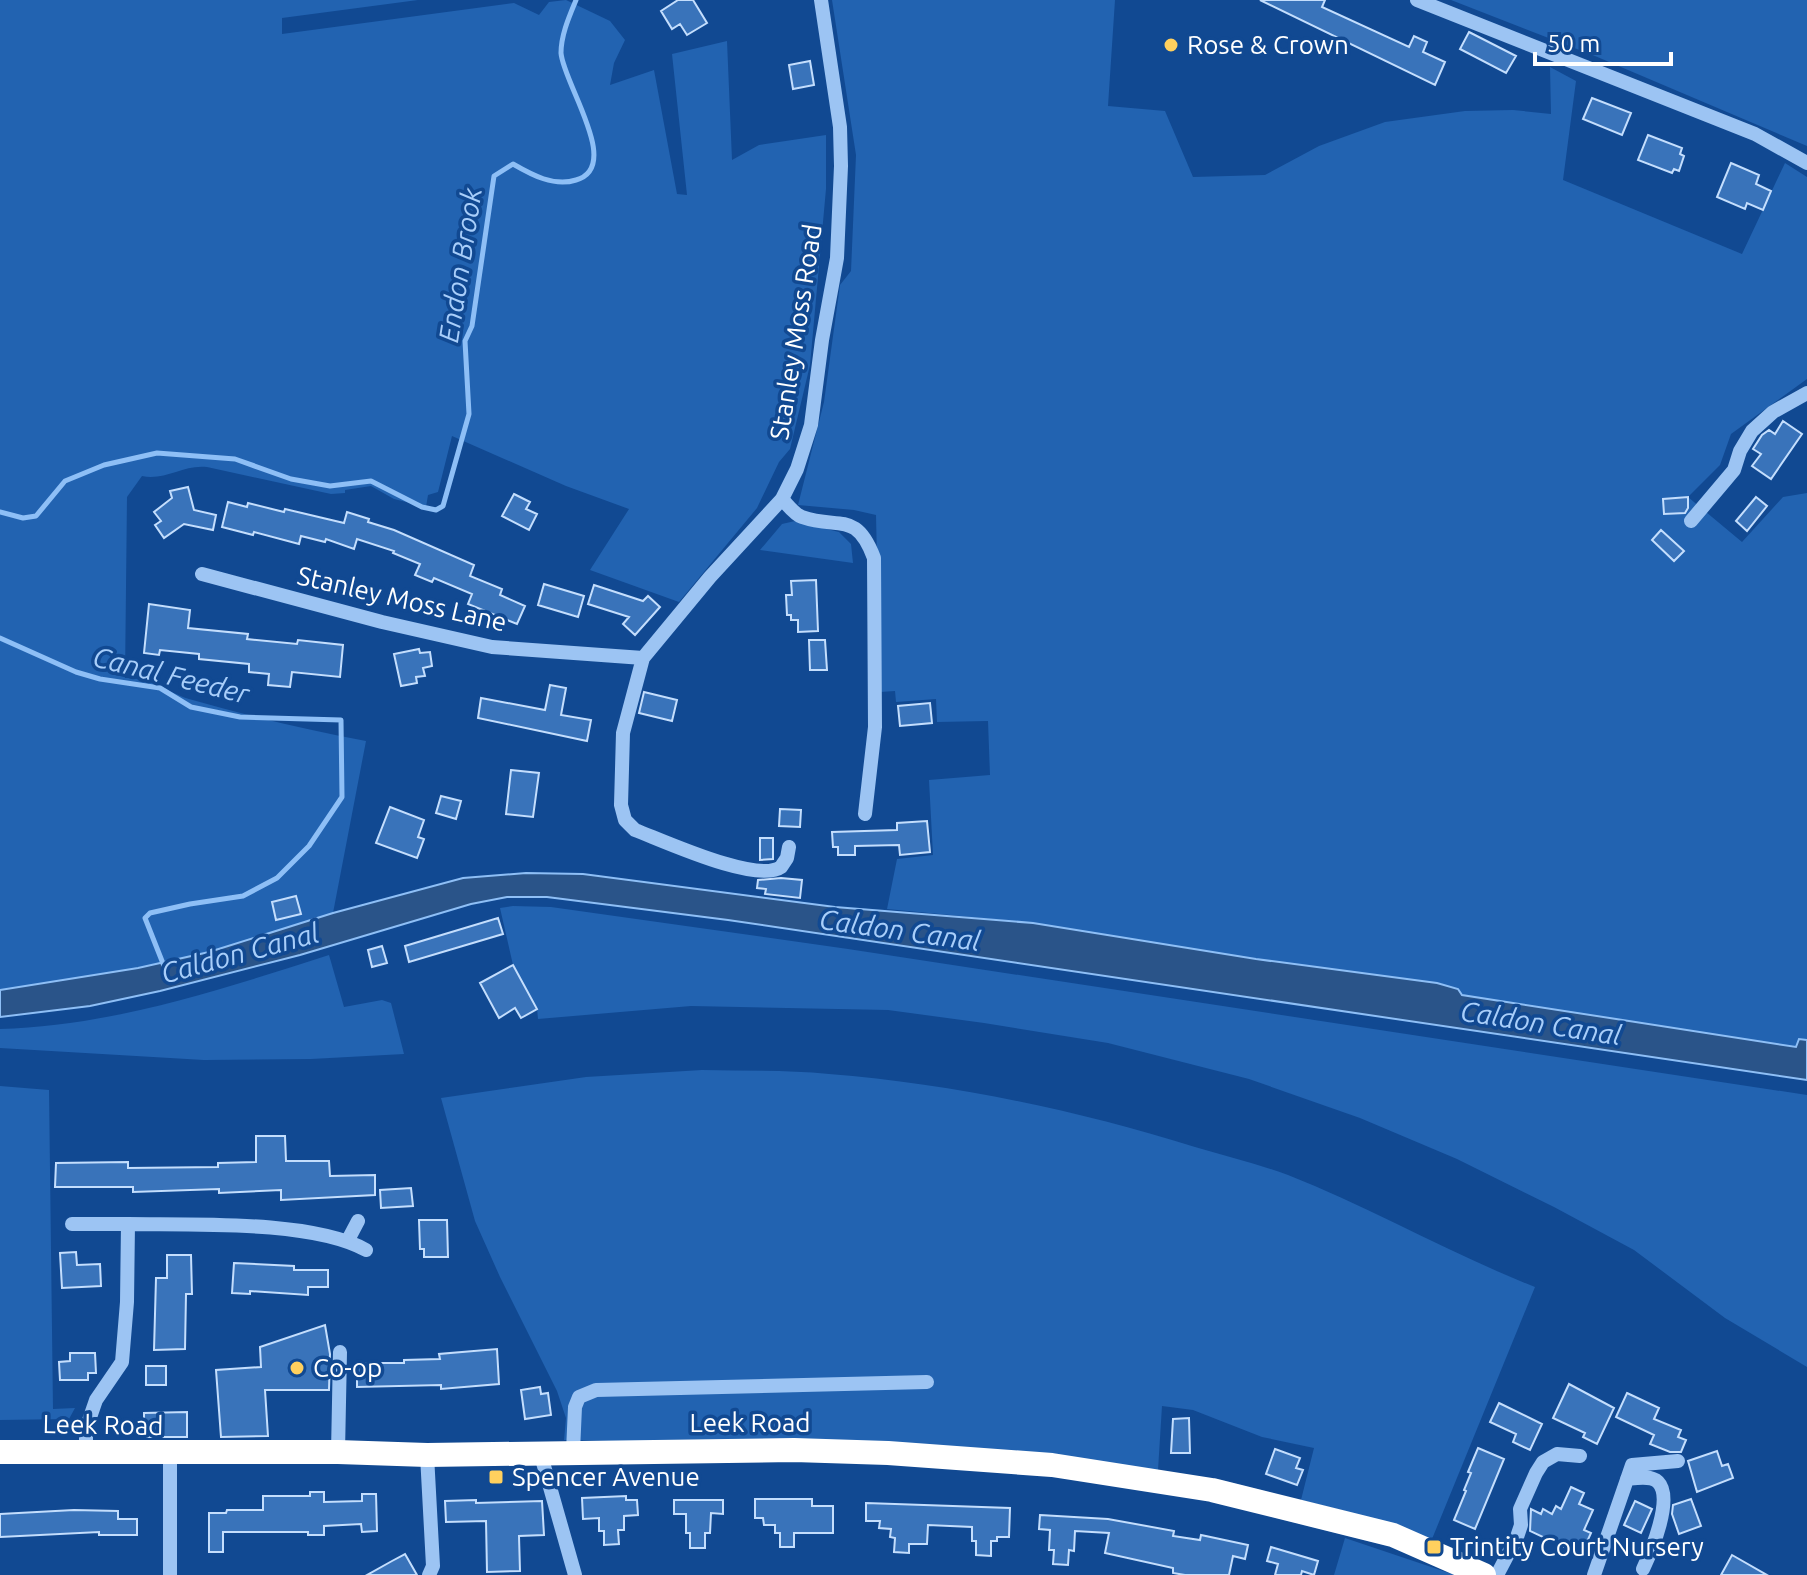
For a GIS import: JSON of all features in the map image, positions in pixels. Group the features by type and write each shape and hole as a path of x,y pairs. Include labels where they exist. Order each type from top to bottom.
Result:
{"highway":[{"name":"Leek Road","path":"0,1452 427,1455 794,1450 888,1453 1052,1465 1212,1490 1393,1535 1484,1575"}],"street":[{"name":"Stanley Moss Road","path":"789,847 785,863 771,873 763,873 719,862 635,830 625,820 621,805 623,733 643,658 710,577 782,499 797,469 811,425 837,258 841,166 840,127 821,0"},
{"path":"1417,0 1755,134 1807,163"},
{"path":"1691,521 1734,470 1740,451 1752,431 1773,412 1807,393"},
{"path":"782,499 799,516 847,524 866,536 874,558 875,727 865,814"},
{"name":"Stanley Moss Lane","path":"202,574 382,622 492,647 643,658"},
{"path":"348,1240 358,1221"},
{"path":"72,1224 228,1225 305,1232 348,1240 366,1250"},
{"path":"86,1452 86,1429 96,1400 122,1362 128,1224"},
{"path":"338,1452 340,1352"},
{"path":"573,1451 575,1407 579,1397 596,1390 927,1382"},
{"path":"540,1452 575,1575"},
{"path":"170,1454 170,1575"},
{"path":"1497,1575 1517,1537 1521,1525 1520,1509 1543,1462 1557,1454 1580,1456"},
{"path":"427,1455 433,1566 429,1575"},
{"path":"1594,1575 1632,1465 1678,1461"},
{"path":"1627,1479 1654,1479 1663,1491 1655,1541 1643,1569"}],"shaded area":[{"path":"0,0 418,0 282,18 282,34 514,3 539,15 549,2 566,0 610,21 625,40 614,63 610,85 654,70 677,194 687,195 672,54 727,41 732,160 759,145 826,135 826,189 810,365 790,449 779,462 757,508 679,602 590,570 629,509 566,486 452,436 438,492 428,495 426,507 394,499 371,486 331,494 207,467 142,476 127,497 125,678 142,680 189,699 233,711 366,741 333,913 209,952 138,968 0,990"},
{"path":"832,0 1115,0 1108,106 1165,111 1193,177 1265,175 1319,146 1385,122 1465,111 1513,110 1551,114 1550,67 1576,81 1563,180 1742,254 1785,163 1807,177 1807,379 1731,434 1720,465 1688,497 1742,542 1783,497 1807,493 1807,1049 1799,1039 1796,1048 1462,995 1458,989 1437,983 1256,959 1033,923 887,909 897,859 933,855 929,780 990,775 988,721 937,722 936,699 896,702 895,691 880,692 876,515 798,505 824,402 840,285 851,271 856,155"},
{"path":"1451,0 1807,0 1807,146 1595,56"},
{"path":"795,521 839,532 851,544 853,563 760,550 782,524"},
{"path":"551,907 848,949 1807,1095 1807,1367 1725,1318 1634,1250 1554,1207 1457,1159 1360,1118 1249,1079 1108,1043 888,1010 691,1006 538,1019 537,1008 513,965 500,908"},
{"path":"329,955 344,1007 382,1000 391,1003 404,1054 204,1060 0,1048 0,1029 84,1021 167,1004"},
{"path":"702,1070 875,1078 1014,1100 1105,1121 1288,1175 1535,1287 1432,1539 1301,1500 1314,1448 1262,1437 1193,1410 1162,1406 1158,1470 696,1443 564,1440 566,1418 557,1391 475,1221 441,1098 586,1077"},
{"path":"0,1086 49,1090 53,1409 75,1408 69,1419 0,1420"},
{"path":"1345,1538 1455,1575 1334,1575"}],"water":[{"name":"Caldon Canal","path":"526,873 583,874 835,907 1033,923 1256,959 1437,983 1458,989 1462,995 1796,1047 1799,1039 1807,1040 1807,1080 728,920 547,897 507,897 471,904 300,955 160,991 90,1006 0,1017 0,990 138,968 209,952 333,913 463,878"}],"building":[{"path":"678,0 693,0 707,23 687,35 680,24 672,29 661,11"},
{"path":"1260,0 1325,0 1322,7 1409,47 1414,36 1427,42 1423,52 1445,62 1435,85"},
{"path":"1469,32 1516,56 1506,73 1460,49"},
{"path":"810,61 814,85 793,89 789,65"},
{"path":"1592,98 1631,113 1622,135 1583,119"},
{"path":"1648,135 1682,148 1680,154 1684,156 1679,171 1674,169 1672,173 1638,160"},
{"path":"1731,163 1759,175 1756,184 1771,191 1763,210 1747,203 1745,209 1717,197"},
{"path":"1783,421 1802,434 1771,479 1752,466 1761,454 1753,449 1762,435 1769,430 1775,434"},
{"path":"188,487 194,510 216,515 213,530 184,524 164,538 155,525 161,521 154,512 172,498 170,491"},
{"path":"514,494 530,502 526,509 537,514 529,530 502,516"},
{"path":"1688,497 1685,513 1664,514 1663,499"},
{"path":"1756,497 1767,506 1747,531 1736,521"},
{"path":"228,502 247,507 248,503 284,512 285,509 344,523 347,512 369,519 368,522 474,565 470,576 502,589 500,595 525,606 517,624 468,604 472,594 434,578 432,582 415,575 420,564 394,551 357,539 354,549 326,539 325,542 301,536 299,544 222,527"},
{"path":"1661,530 1684,551 1674,561 1652,540"},
{"path":"816,580 818,631 798,632 798,620 791,620 791,615 787,615 786,595 792,595 791,581"},
{"path":"544,584 584,596 578,617 538,605"},
{"path":"594,585 643,601 648,596 660,607 635,635 623,624 629,617 588,604"},
{"path":"149,604 190,610 188,628 248,634 247,639 343,645 340,677 292,672 290,687 268,685 269,674 249,672 249,664 199,659 199,654 160,650 159,655 144,653"},
{"path":"809,640 825,640 827,670 810,670"},
{"path":"419,649 420,653 430,652 432,666 423,668 425,676 416,677 417,683 401,686 394,654"},
{"path":"550,685 566,688 561,715 591,720 587,741 478,718 481,698 545,710"},
{"path":"644,692 677,700 672,721 639,713"},
{"path":"930,703 932,723 900,726 898,706"},
{"path":"511,770 539,773 533,817 506,814"},
{"path":"441,796 461,801 456,819 436,813"},
{"path":"390,807 424,820 418,837 424,839 417,858 376,843"},
{"path":"780,809 801,810 800,827 779,826"},
{"path":"927,821 930,852 900,855 899,845 855,846 855,855 838,855 838,847 833,847 832,832 897,830 897,823"},
{"path":"760,838 773,838 773,859 760,860"},
{"path":"758,880 802,880 800,898 765,894 766,889 757,888"},
{"path":"296,896 301,914 276,920 272,902"},
{"path":"498,918 503,934 409,962 405,946"},
{"path":"382,946 387,963 372,967 368,950"},
{"path":"513,965 537,1009 521,1018 515,1008 499,1018 480,983"},
{"path":"256,1136 285,1136 286,1161 329,1161 330,1176 375,1175 375,1195 281,1200 281,1190 133,1192 133,1187 55,1187 56,1163 128,1162 128,1168 218,1167 218,1163 256,1162"},
{"path":"411,1188 413,1206 381,1208 380,1190"},
{"path":"419,1220 447,1220 448,1257 424,1257 424,1249 420,1249"},
{"path":"76,1252 77,1265 100,1264 101,1286 62,1288 60,1253"},
{"path":"167,1255 191,1255 192,1294 186,1294 185,1349 154,1350 156,1278 167,1278"},
{"path":"234,1263 294,1266 294,1270 328,1270 328,1287 308,1287 308,1295 250,1291 250,1294 232,1293"},
{"path":"325,1325 330,1354 329,1390 265,1390 268,1436 221,1437 216,1370 261,1367 260,1347"},
{"path":"497,1349 499,1384 441,1389 441,1385 357,1387 357,1363 404,1363 404,1360 440,1359 439,1354"},
{"path":"70,1353 95,1353 96,1373 88,1373 88,1380 60,1380 59,1362 70,1361"},
{"path":"146,1366 166,1366 166,1385 146,1385"},
{"path":"1569,1384 1614,1408 1597,1444 1583,1437 1585,1433 1553,1418"},
{"path":"540,1387 541,1394 548,1393 551,1415 525,1419 521,1390"},
{"path":"1627,1393 1659,1408 1654,1419 1681,1430 1678,1437 1686,1440 1681,1452 1670,1452 1650,1444 1654,1435 1616,1417"},
{"path":"1499,1403 1542,1424 1530,1450 1513,1442 1516,1434 1490,1422"},
{"path":"187,1412 187,1437 144,1437 144,1413"},
{"path":"1189,1418 1190,1453 1171,1453 1173,1419"},
{"path":"1478,1448 1504,1459 1475,1529 1454,1520"},
{"path":"1275,1449 1300,1458 1296,1468 1303,1470 1297,1485 1266,1474"},
{"path":"1717,1451 1722,1466 1728,1464 1733,1478 1697,1492 1688,1461"},
{"path":"1571,1487 1584,1493 1579,1504 1593,1510 1584,1530 1591,1533 1581,1555 1530,1531 1531,1509 1541,1514 1543,1509 1552,1514 1556,1506 1561,1509"},
{"path":"310,1492 324,1492 324,1502 362,1501 362,1494 376,1494 377,1531 362,1532 361,1524 324,1526 324,1535 308,1535 308,1532 223,1532 223,1552 209,1552 209,1513 263,1510 263,1496 310,1496"},
{"path":"626,1496 626,1500 637,1500 638,1515 624,1516 624,1530 618,1530 619,1544 604,1545 604,1531 599,1531 599,1518 583,1519 582,1498"},
{"path":"755,1499 812,1499 812,1506 833,1506 833,1533 794,1533 794,1547 780,1547 780,1533 775,1533 775,1525 764,1525 763,1518 755,1518"},
{"path":"1691,1499 1701,1526 1679,1534 1672,1514 1673,1505"},
{"path":"476,1500 476,1503 542,1501 544,1535 519,1536 520,1571 487,1572 486,1521 446,1522 445,1501"},
{"path":"674,1500 723,1500 723,1514 711,1513 710,1533 705,1533 705,1548 690,1548 686,1514 674,1514"},
{"path":"1635,1501 1652,1509 1641,1533 1624,1525"},
{"path":"866,1503 1010,1508 1009,1537 997,1537 997,1541 991,1541 991,1556 976,1555 972,1527 928,1525 927,1544 909,1544 909,1553 894,1552 895,1538 890,1537 891,1529 879,1528 880,1521 866,1521"},
{"path":"118,1511 118,1519 137,1519 137,1535 99,1535 99,1532 0,1537 0,1514"},
{"path":"1040,1515 1108,1519 1174,1531 1173,1536 1200,1540 1201,1535 1248,1545 1245,1559 1233,1556 1229,1575 1185,1575 1173,1573 1173,1568 1105,1553 1109,1533 1075,1531 1074,1551 1069,1550 1068,1565 1053,1564 1054,1550 1049,1550 1050,1530 1039,1529"},
{"path":"1271,1547 1318,1561 1314,1575 1302,1571 1301,1575 1275,1575 1278,1564 1267,1561"},
{"path":"405,1554 417,1575 367,1575 392,1561"},
{"path":"1732,1555 1767,1575 1721,1575"}],"waterway":[{"name":"Endon Brook","path":"0,512 23,518 36,516 65,481 104,465 157,453 235,459 291,479 330,486 371,481 422,507 436,510 443,506 469,414 465,341 472,326 494,176 513,164 543,179 568,182 589,172 594,159 587,123 561,53 564,33 576,0"},
{"name":"Canal Feeder","path":"0,638 76,672 160,688 191,707 240,717 341,720 342,797 309,846 277,878 243,896 150,913 145,918 164,966"}],"place":[{"name":"Rose & Crown","path":"1171,45"},
{"name":"Co-op","path":"297,1368"},
{"name":"Spencer Avenue","path":"496,1477"},
{"name":"Trintity Court Nursery","path":"1434,1547"}]}
